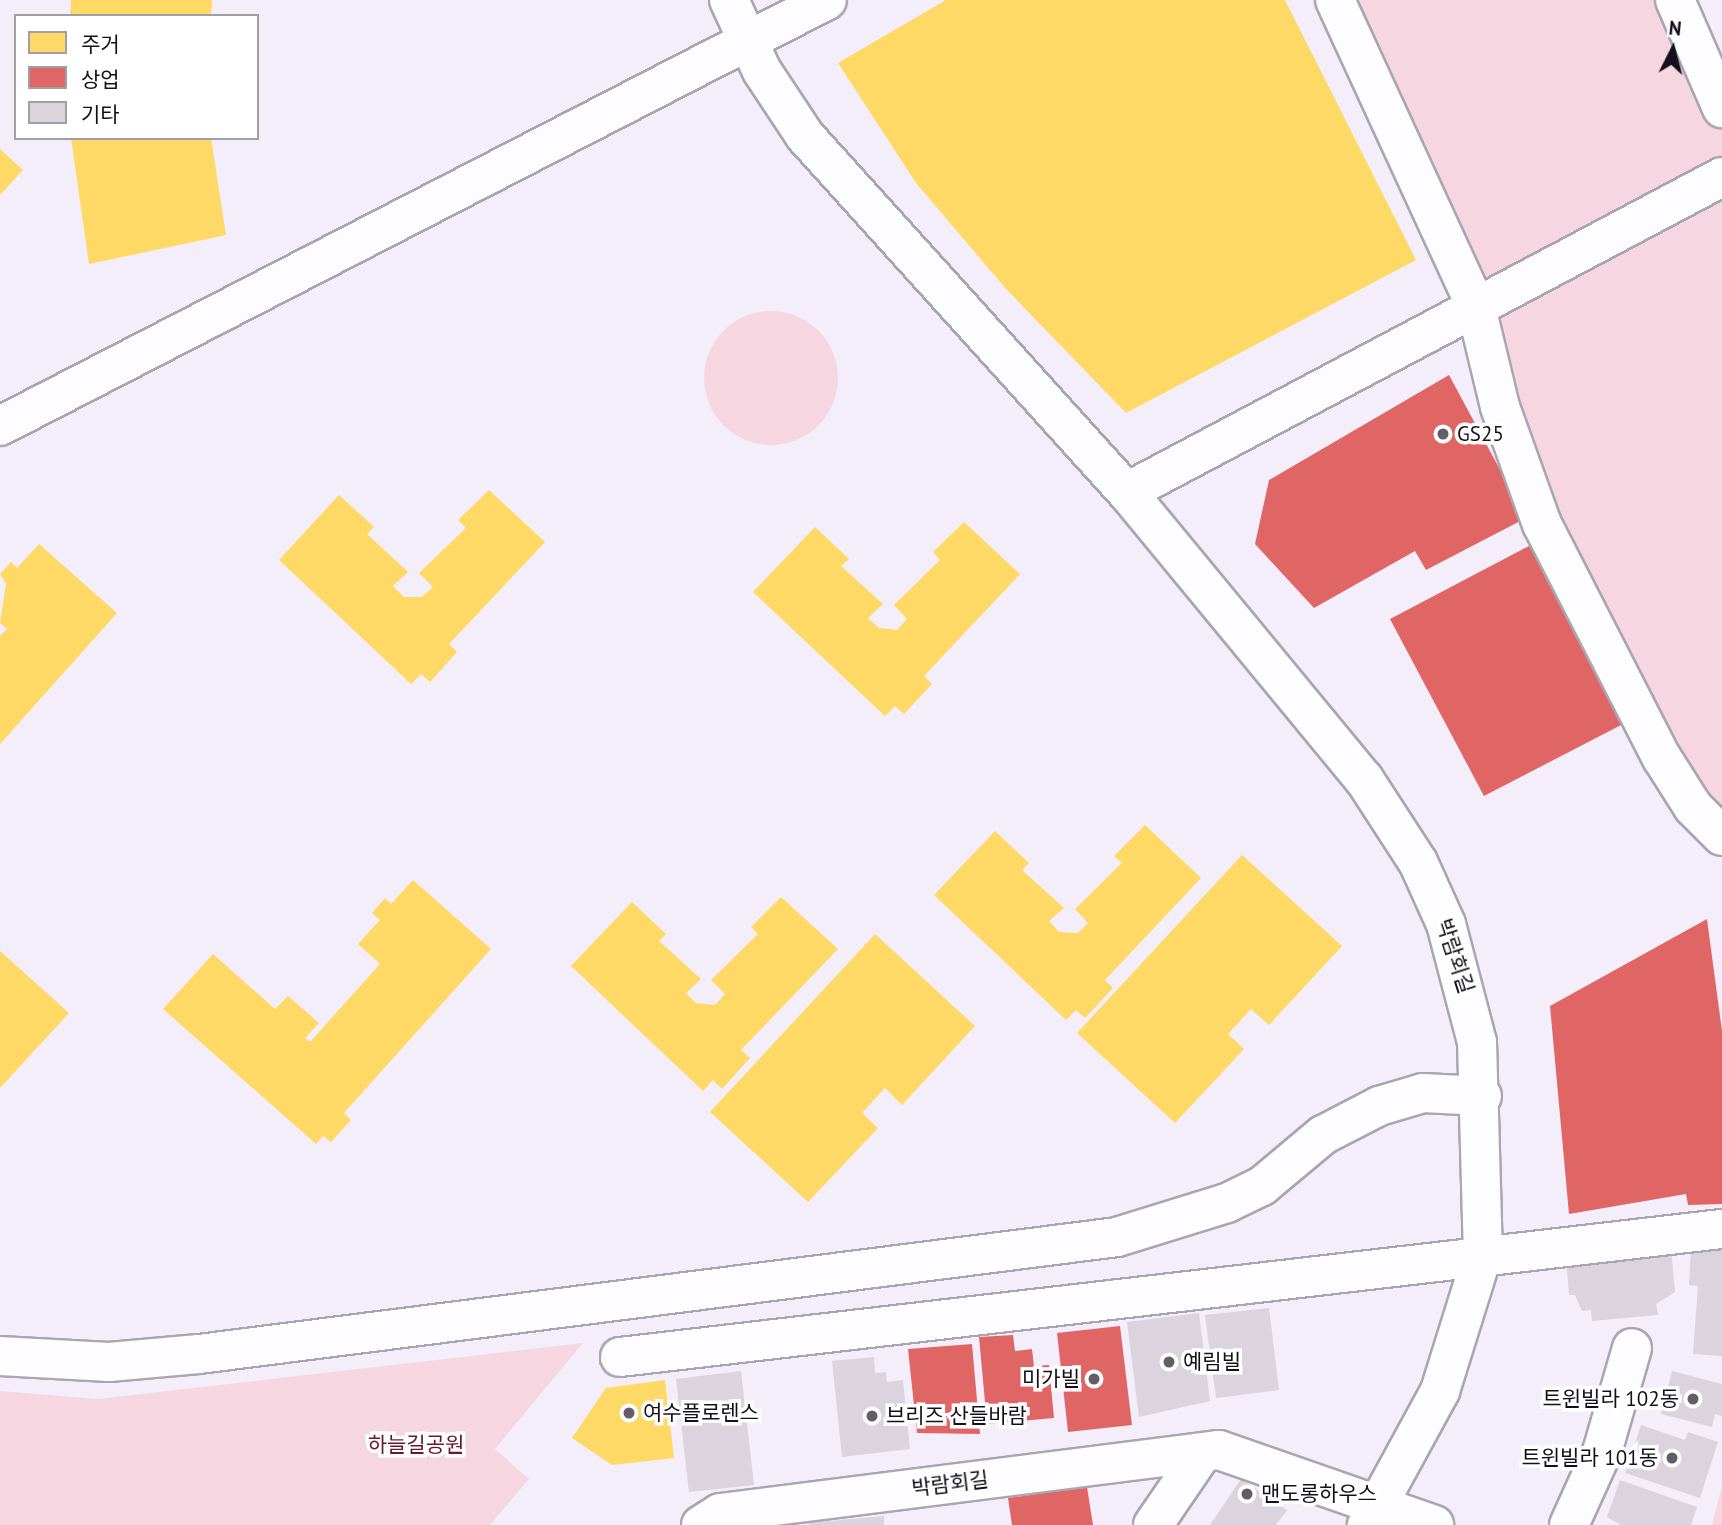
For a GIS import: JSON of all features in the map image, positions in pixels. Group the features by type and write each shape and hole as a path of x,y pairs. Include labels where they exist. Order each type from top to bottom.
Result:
{"street":[{"name":"박람회길","path":"729,0 747,41 780,101 835,174 1127,492 1364,779 1418,862 1469,997 1482,1096 1483,1252 1440,1391 1374,1515"},
{"path":"0,426 827,0"},
{"path":"1335,0 1476,307 1503,417 1542,524 1662,758 1693,807 1722,836"},
{"path":"1675,0 1722,108"},
{"path":"1127,492 1722,177"},
{"path":"0,1356 109,1362 225,1352 1117,1237 1227,1203 1262,1186 1323,1135 1379,1106 1423,1093 1482,1096"},
{"path":"620,1357 1483,1252 1722,1229"},
{"path":"1569,1525 1602,1452 1632,1348"},
{"name":"박람회길","path":"701,1525 720,1513 1203,1452 1247,1455 1374,1515 1434,1525"},
{"path":"1153,1525 1203,1452"}],"green space":[{"path":"1335,0 1678,0 1722,99 1722,836 1662,758"},
{"path":"771,311 797,316 819,330 833,352 838,378 833,404 819,426 797,440 771,445 745,440 723,426 709,404 704,378 709,352 723,330 745,316"},
{"name":"하늘길공원","path":"583,1343 495,1449 529,1479 490,1525 0,1525 0,1391 99,1399"},
{"path":"1722,1486 1722,1525 1712,1525"}],"building: 주거":[{"path":"71,0 212,0 211,14 70,14"},
{"path":"946,0 1285,0 1416,260 1126,413 1007,290 916,183 838,63"},
{"path":"71,140 211,140 226,235 89,264"},
{"path":"0,149 23,170 0,195"},
{"path":"489,490 545,542 449,644 457,652 430,682 421,674 411,684 279,560 339,495 374,527 367,534 408,572 393,586 404,597 422,597 433,587 419,573 466,528 458,520"},
{"path":"964,522 1020,574 924,676 932,684 904,714 895,706 885,716 753,592 815,527 849,559 841,566 883,604 868,618 879,628 897,630 907,619 894,605 940,560 933,552"},
{"path":"39,544 117,613 0,744 0,636 7,629 0,623 6,584 0,574 11,562 17,568"},
{"path":"1145,825 1201,878 1105,980 1113,988 1085,1018 1076,1010 1066,1020 934,895 995,831 1029,863 1022,870 1064,908 1049,921 1059,932 1078,933 1088,923 1075,909 1122,863 1114,856"},
{"path":"1242,855 1342,946 1269,1025 1251,1009 1228,1034 1244,1049 1175,1123 1077,1033"},
{"path":"413,880 491,949 344,1113 351,1120 331,1142 323,1136 316,1144 163,1009 213,954 275,1009 288,996 319,1023 305,1038 310,1042 380,964 358,944 380,920 372,913 385,898 391,904"},
{"path":"781,897 838,949 741,1050 750,1058 722,1089 713,1080 703,1091 571,966 632,902 666,934 659,941 701,979 686,993 696,1003 715,1005 725,994 711,980 758,934 751,927"},
{"path":"875,934 975,1026 902,1105 885,1088 862,1113 878,1128 808,1202 710,1112"},
{"path":"0,951 69,1013 0,1088"},
{"name":"여수플로렌스","path":"665,1380 674,1458 612,1465 572,1438 606,1388"}],"building: 상업":[{"path":"1449,375 1526,518 1426,570 1415,551 1314,608 1255,544 1269,480"},
{"path":"1531,545 1625,723 1484,796 1390,619"},
{"path":"1707,919 1722,1031 1722,1204 1688,1205 1686,1194 1569,1214 1550,1006"},
{"name":"미가빌","path":"1120,1326 1132,1425 1068,1432 1057,1333"},
{"path":"1013,1335 1015,1351 1032,1349 1034,1366 1049,1365 1054,1418 987,1424 979,1337"},
{"path":"972,1344 980,1434 917,1433 908,1349"},
{"path":"1087,1487 1093,1525 1012,1525 1008,1498"}],"building: 기타":[{"path":"1722,1241 1722,1356 1693,1354 1698,1286 1689,1285 1691,1246"},
{"path":"1671,1248 1675,1292 1656,1304 1658,1315 1592,1321 1591,1310 1582,1311 1575,1295 1569,1295 1566,1258"},
{"path":"1269,1308 1279,1390 1216,1398 1205,1315"},
{"name":"예림빌","path":"1199,1313 1210,1401 1139,1417 1127,1322"},
{"name":"브리즈 산들바람","path":"874,1357 875,1373 886,1372 887,1382 903,1380 910,1449 842,1457 832,1361"},
{"path":"741,1371 754,1485 689,1492 676,1379"},
{"name":"트윈빌라 102동","path":"1672,1371 1722,1384 1722,1416 1715,1414 1712,1427 1661,1414"},
{"name":"트윈빌라 101동","path":"1641,1425 1685,1440 1688,1432 1718,1442 1700,1498 1625,1473"},
{"name":"맨도롱하우스","path":"1241,1479 1287,1510 1276,1525 1210,1525"},
{"path":"1620,1480 1697,1507 1691,1525 1621,1525 1607,1517"},
{"path":"884,1516 884,1525 808,1523"}],"place":[{"name":"GS25","path":"1443,434"},
{"name":"예림빌","path":"1169,1362"},
{"name":"미가빌","path":"1094,1379"},
{"name":"트윈빌라 102동","path":"1693,1399"},
{"name":"여수플로렌스","path":"629,1413"},
{"name":"브리즈 산들바람","path":"872,1416"},
{"name":"트윈빌라 101동","path":"1672,1458"},
{"name":"맨도롱하우스","path":"1247,1494"}]}
